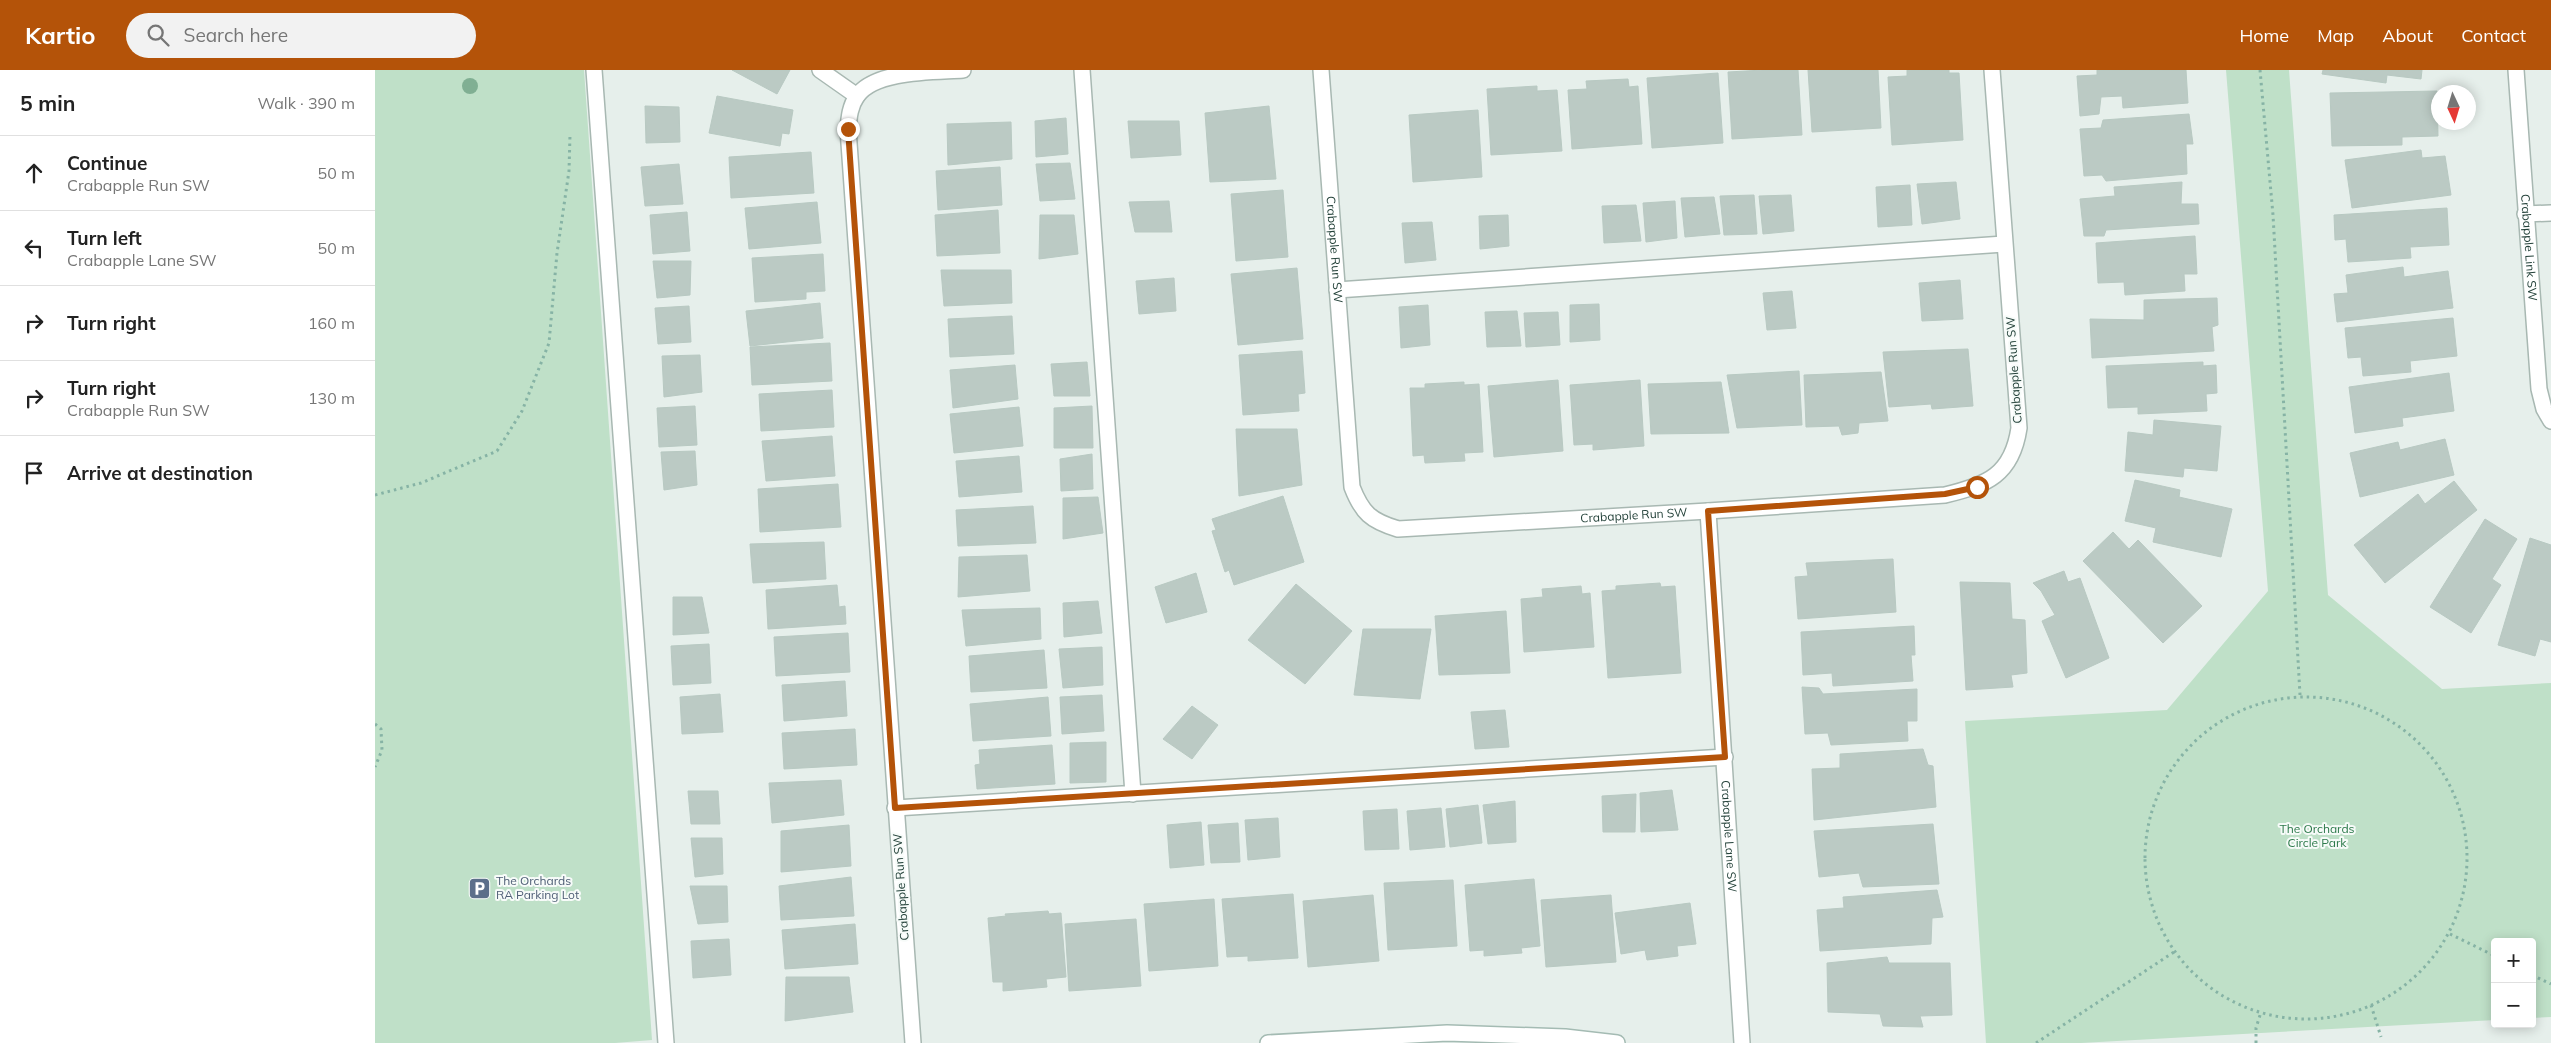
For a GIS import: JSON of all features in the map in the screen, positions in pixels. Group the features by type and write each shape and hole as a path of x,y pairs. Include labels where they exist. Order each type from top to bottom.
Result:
{"street":[{"path":"595,70 666,1043"},
{"path":"820,70 857,96 867,86 882,80 904,75 963,70"},
{"path":"1082,70 1133,794"},
{"name":"Crabapple Run SW","path":"1321,70 1352,487 1358,502 1369,517 1398,529 1708,511 1945,494 1977,487 1995,477 2008,461 2016,444 2019,428 1992,70"},
{"name":"Crabapple Link SW","path":"2516,70 2539,389 2544,409 2551,421"},
{"name":"Crabapple Run SW","path":"857,96 850,111 848,129 913,1043"},
{"path":"2525,214 2551,213"},
{"path":"1337,290 2004,244"},
{"name":"Crabapple Lane SW","path":"1708,511 1742,1043"},
{"path":"895,808 1725,757"},
{"path":"1269,1043 1394,1034 1617,1043"}],"path":[{"path":"2259,70 2273,215 2301,696"},
{"path":"375,495 421,484 497,451 523,411 549,343 557,253 569,172 571,126"},
{"path":"2301,696 2357,704 2398,725 2406,730 2444,771 2465,824 2468,880 2450,934 2423,972 2385,1000 2341,1017 2293,1020 2247,1009 2206,986 2173,952 2151,907 2145,868 2144,858 2151,809 2173,764 2208,729 2252,705 2301,696"},
{"path":"375,724 381,729 382,750 375,766"},
{"path":"2450,934 2491,954"},
{"path":"2036,1043 2173,952"},
{"path":"2536,977 2551,984"},
{"path":"2371,1005 2381,1037"},
{"path":"2255,1043 2256,1028 2261,1012"}],"green space":[{"path":"375,70 584,70 652,1040 615,1043 375,1043"},
{"name":"The Orchards Circle Park","path":"2226,70 2289,70 2328,595 2442,689 2551,683 2551,1017 2536,1018 2536,938 2491,938 2491,1020 2081,1043 1986,1043 1965,721 2167,710 2268,591"}],"building":[{"path":"732,70 790,70 777,94"},
{"path":"1798,70 1802,135 1732,139 1728,72"},
{"path":"1808,70 1878,70 1881,128 1812,132"},
{"path":"1907,70 1949,70 1949,73 1959,73 1963,140 1892,145 1888,77 1907,76"},
{"path":"2097,70 2186,70 2188,103 2123,108 2122,96 2101,97 2099,114 2080,116 2077,76 2097,75"},
{"path":"2323,70 2422,70 2421,79 2387,75 2386,83 2322,74"},
{"path":"1718,73 1723,143 1652,148 1647,78"},
{"path":"1628,79 1629,87 1638,86 1642,144 1572,149 1568,90 1587,89 1586,81"},
{"path":"1537,86 1537,91 1557,90 1562,151 1491,155 1487,89"},
{"path":"2431,91 2431,130 2438,130 2438,136 2402,137 2402,145 2332,146 2330,93"},
{"path":"717,96 793,110 789,134 782,133 780,146 709,133"},
{"path":"645,106 679,107 680,142 646,143"},
{"path":"1269,106 1276,179 1210,182 1205,113"},
{"path":"1478,110 1482,177 1413,182 1409,115"},
{"path":"2189,114 2193,144 2186,144 2187,174 2106,181 2102,175 2084,176 2080,129 2101,128 2103,120"},
{"path":"1066,118 1068,154 1036,157 1035,121"},
{"path":"1128,121 1179,121 1181,155 1131,158"},
{"path":"1011,122 1012,159 948,165 947,124"},
{"path":"2421,150 2422,158 2445,156 2451,195 2352,208 2345,160"},
{"path":"811,152 814,193 731,198 729,157"},
{"path":"1070,163 1075,199 1040,201 1036,164"},
{"path":"679,164 683,204 645,206 641,167"},
{"path":"1000,167 1002,205 938,210 936,171"},
{"path":"1956,182 1960,219 1922,224 1917,184"},
{"path":"2182,182 2181,204 2198,204 2199,224 2106,230 2104,236 2084,236 2080,199 2115,196 2114,187"},
{"path":"1910,185 1912,225 1878,227 1876,187"},
{"path":"1283,190 1288,257 1236,261 1231,194"},
{"path":"1754,195 1757,234 1724,235 1720,196"},
{"path":"1791,195 1794,231 1763,234 1759,196"},
{"path":"1714,197 1720,234 1685,237 1681,198"},
{"path":"1169,201 1172,232 1135,232 1129,202"},
{"path":"1675,201 1677,238 1646,242 1643,203"},
{"path":"817,202 821,243 749,249 745,208"},
{"path":"1636,205 1641,241 1604,243 1602,206"},
{"path":"2447,208 2449,245 2410,247 2411,258 2348,262 2346,239 2335,240 2334,215"},
{"path":"998,210 1000,253 937,256 935,215"},
{"path":"687,212 690,251 653,254 650,215"},
{"path":"1040,215 1074,215 1078,254 1039,259"},
{"path":"1508,215 1509,246 1480,249 1479,216"},
{"path":"1432,222 1436,260 1405,263 1402,223"},
{"path":"2195,236 2197,274 2184,274 2185,291 2125,295 2124,282 2098,283 2096,243"},
{"path":"823,254 825,291 806,292 806,299 755,302 752,258"},
{"path":"653,261 691,261 690,295 657,298"},
{"path":"2403,267 2404,277 2448,271 2453,308 2337,322 2334,294 2348,293 2346,275"},
{"path":"1297,268 1303,339 1238,345 1231,274"},
{"path":"941,270 1011,270 1012,303 944,306"},
{"path":"1174,278 1176,311 1139,314 1136,281"},
{"path":"1960,280 1963,319 1922,321 1919,283"},
{"path":"1792,291 1796,328 1767,330 1763,293"},
{"path":"2217,298 2218,325 2212,327 2214,351 2092,358 2090,319 2144,320 2144,300"},
{"path":"820,303 823,338 750,346 746,311"},
{"path":"1599,304 1600,340 1570,342 1570,305"},
{"path":"1428,305 1430,345 1401,348 1399,307"},
{"path":"689,306 691,342 658,344 655,308"},
{"path":"1517,311 1521,346 1487,347 1485,312"},
{"path":"1558,312 1560,345 1526,347 1524,313"},
{"path":"1012,316 1014,354 950,357 948,319"},
{"path":"2453,318 2457,356 2410,361 2411,372 2363,376 2361,357 2348,358 2345,328"},
{"path":"830,343 832,381 752,385 750,347"},
{"path":"1968,349 1973,406 1932,409 1931,404 1889,407 1883,352"},
{"path":"1302,351 1305,393 1298,394 1299,411 1243,415 1239,355"},
{"path":"700,355 702,392 664,397 662,356"},
{"path":"1087,362 1090,396 1054,396 1051,364"},
{"path":"2203,362 2203,366 2216,365 2217,393 2206,394 2207,411 2138,414 2138,407 2108,408 2106,366"},
{"path":"1015,365 1018,399 953,408 950,370"},
{"path":"1799,371 1802,425 1737,428 1727,375"},
{"path":"1881,372 1888,421 1859,423 1858,433 1842,435 1839,426 1806,427 1804,375"},
{"path":"2449,373 2454,411 2402,418 2403,426 2355,433 2349,387"},
{"path":"1558,380 1563,451 1494,457 1488,386"},
{"path":"1640,380 1644,446 1593,450 1593,444 1574,445 1570,385"},
{"path":"1464,382 1464,385 1479,384 1483,452 1464,453 1465,461 1425,463 1424,455 1413,456 1410,388 1425,388 1425,384"},
{"path":"1721,382 1729,433 1651,434 1648,384"},
{"path":"832,390 834,427 761,431 759,394"},
{"path":"695,406 697,445 659,447 657,408"},
{"path":"1092,406 1093,448 1054,448 1054,408"},
{"path":"1019,407 1023,446 954,453 950,414"},
{"path":"2154,420 2221,426 2217,471 2184,468 2183,477 2125,471 2128,432 2153,435"},
{"path":"1236,429 1297,429 1302,485 1239,496"},
{"path":"832,436 835,476 766,481 762,441"},
{"path":"2445,439 2454,475 2360,497 2350,453 2398,442 2400,450"},
{"path":"695,451 697,485 664,490 661,452"},
{"path":"1092,454 1093,489 1061,491 1060,459"},
{"path":"1019,456 1022,492 959,497 956,461"},
{"path":"2135,480 2180,490 2179,497 2232,509 2221,557 2153,542 2156,528 2125,521"},
{"path":"2454,481 2477,510 2385,583 2354,545 2418,494 2425,504"},
{"path":"838,484 841,527 760,532 758,489"},
{"path":"1283,496 1304,562 1234,585 1229,570 1225,572 1212,531 1216,530 1212,519"},
{"path":"1098,497 1103,533 1063,539 1063,498"},
{"path":"1033,506 1036,543 958,546 956,510"},
{"path":"2485,519 2517,539 2492,579 2501,585 2471,633 2430,607"},
{"path":"2113,532 2129,549 2138,540 2202,606 2163,643 2083,561"},
{"path":"2530,538 2551,545 2551,642 2540,639 2535,656 2498,645"},
{"path":"824,542 826,579 753,583 750,544"},
{"path":"1027,555 1030,591 958,597 959,557"},
{"path":"1893,559 1896,612 1798,619 1795,577 1808,576 1806,563"},
{"path":"2064,571 2068,582 2080,578 2109,658 2066,678 2042,621 2055,615 2041,591 2033,583"},
{"path":"1196,573 1207,612 1166,623 1155,587"},
{"path":"1960,582 2010,583 2012,619 2025,620 2027,673 2011,675 2013,687 1966,690"},
{"path":"1660,583 1661,587 1675,586 1681,673 1608,678 1602,591 1616,590 1616,586"},
{"path":"1296,584 1352,631 1305,684 1248,640"},
{"path":"837,585 839,607 845,606 846,624 768,629 766,590"},
{"path":"1581,586 1582,594 1590,593 1594,647 1524,652 1521,599 1543,597 1542,589"},
{"path":"673,597 702,597 709,633 673,635"},
{"path":"1098,601 1102,633 1064,637 1063,603"},
{"path":"1040,608 1041,639 966,646 962,610"},
{"path":"1506,611 1510,673 1439,675 1435,616"},
{"path":"1914,626 1915,655 1911,655 1913,681 1833,686 1832,673 1803,675 1801,632"},
{"path":"1363,629 1431,629 1420,699 1354,695"},
{"path":"848,633 850,672 776,676 774,637"},
{"path":"709,644 711,683 673,685 671,646"},
{"path":"1102,647 1103,685 1063,688 1059,649"},
{"path":"1044,650 1047,688 971,692 969,656"},
{"path":"845,681 847,716 784,721 782,685"},
{"path":"1802,687 1819,688 1823,694 1917,689 1917,721 1907,721 1908,741 1831,745 1828,733 1805,734"},
{"path":"720,694 723,732 682,734 680,697"},
{"path":"1102,695 1104,731 1062,734 1060,697"},
{"path":"1048,697 1051,736 973,741 970,704"},
{"path":"1192,706 1218,725 1192,759 1163,739"},
{"path":"1505,710 1509,747 1475,749 1471,712"},
{"path":"855,729 857,765 784,769 782,733"},
{"path":"1106,742 1106,782 1070,783 1070,743"},
{"path":"1052,745 1055,784 977,789 975,765 980,764 979,750"},
{"path":"1923,749 1928,765 1933,766 1936,807 1814,820 1812,769 1840,768 1840,754"},
{"path":"841,780 844,815 772,823 769,783"},
{"path":"1672,790 1678,830 1641,832 1640,793"},
{"path":"688,791 718,791 720,824 691,824"},
{"path":"1636,794 1635,832 1603,832 1602,796"},
{"path":"1515,801 1516,842 1488,844 1483,805"},
{"path":"1478,805 1482,843 1450,847 1446,809"},
{"path":"1441,808 1445,847 1410,850 1407,811"},
{"path":"1397,809 1399,849 1365,850 1363,811"},
{"path":"1278,818 1280,857 1248,860 1245,820"},
{"path":"1201,822 1204,865 1170,868 1167,825"},
{"path":"1238,823 1240,862 1211,863 1208,825"},
{"path":"1933,824 1939,884 1863,887 1859,873 1819,877 1814,831"},
{"path":"849,825 851,866 781,872 781,831"},
{"path":"691,838 722,838 723,874 695,877"},
{"path":"851,877 854,916 781,920 779,886"},
{"path":"1534,879 1540,946 1521,948 1522,953 1484,956 1484,950 1470,951 1465,885"},
{"path":"1453,880 1457,946 1388,950 1384,883"},
{"path":"690,886 727,886 728,922 698,924"},
{"path":"1937,890 1943,917 1932,918 1931,944 1820,951 1817,910 1844,908 1843,897"},
{"path":"1293,894 1298,958 1248,961 1248,956 1227,957 1222,899"},
{"path":"1373,895 1379,961 1308,967 1303,901"},
{"path":"1611,895 1616,962 1546,967 1541,900"},
{"path":"1214,899 1218,966 1149,971 1144,904"},
{"path":"1690,903 1696,944 1677,946 1678,956 1647,960 1645,950 1621,954 1615,913"},
{"path":"1048,911 1049,914 1061,913 1066,977 1046,979 1047,987 1003,991 1003,982 993,982 988,918 1006,916 1005,914"},
{"path":"1136,919 1141,986 1069,991 1065,924"},
{"path":"855,924 858,964 785,969 782,930"},
{"path":"729,939 731,975 693,978 691,941"},
{"path":"1887,957 1889,963 1950,963 1952,1015 1920,1016 1923,1027 1883,1026 1880,1014 1828,1012 1827,963"},
{"path":"786,977 849,977 853,1012 785,1021"}],"place":[{"name":"The Orchards RA Parking Lot","path":"480,888"}],"route":[{"path":"848,129 895,808 1725,757 1708,511 1945,494 1977,487"}]}
